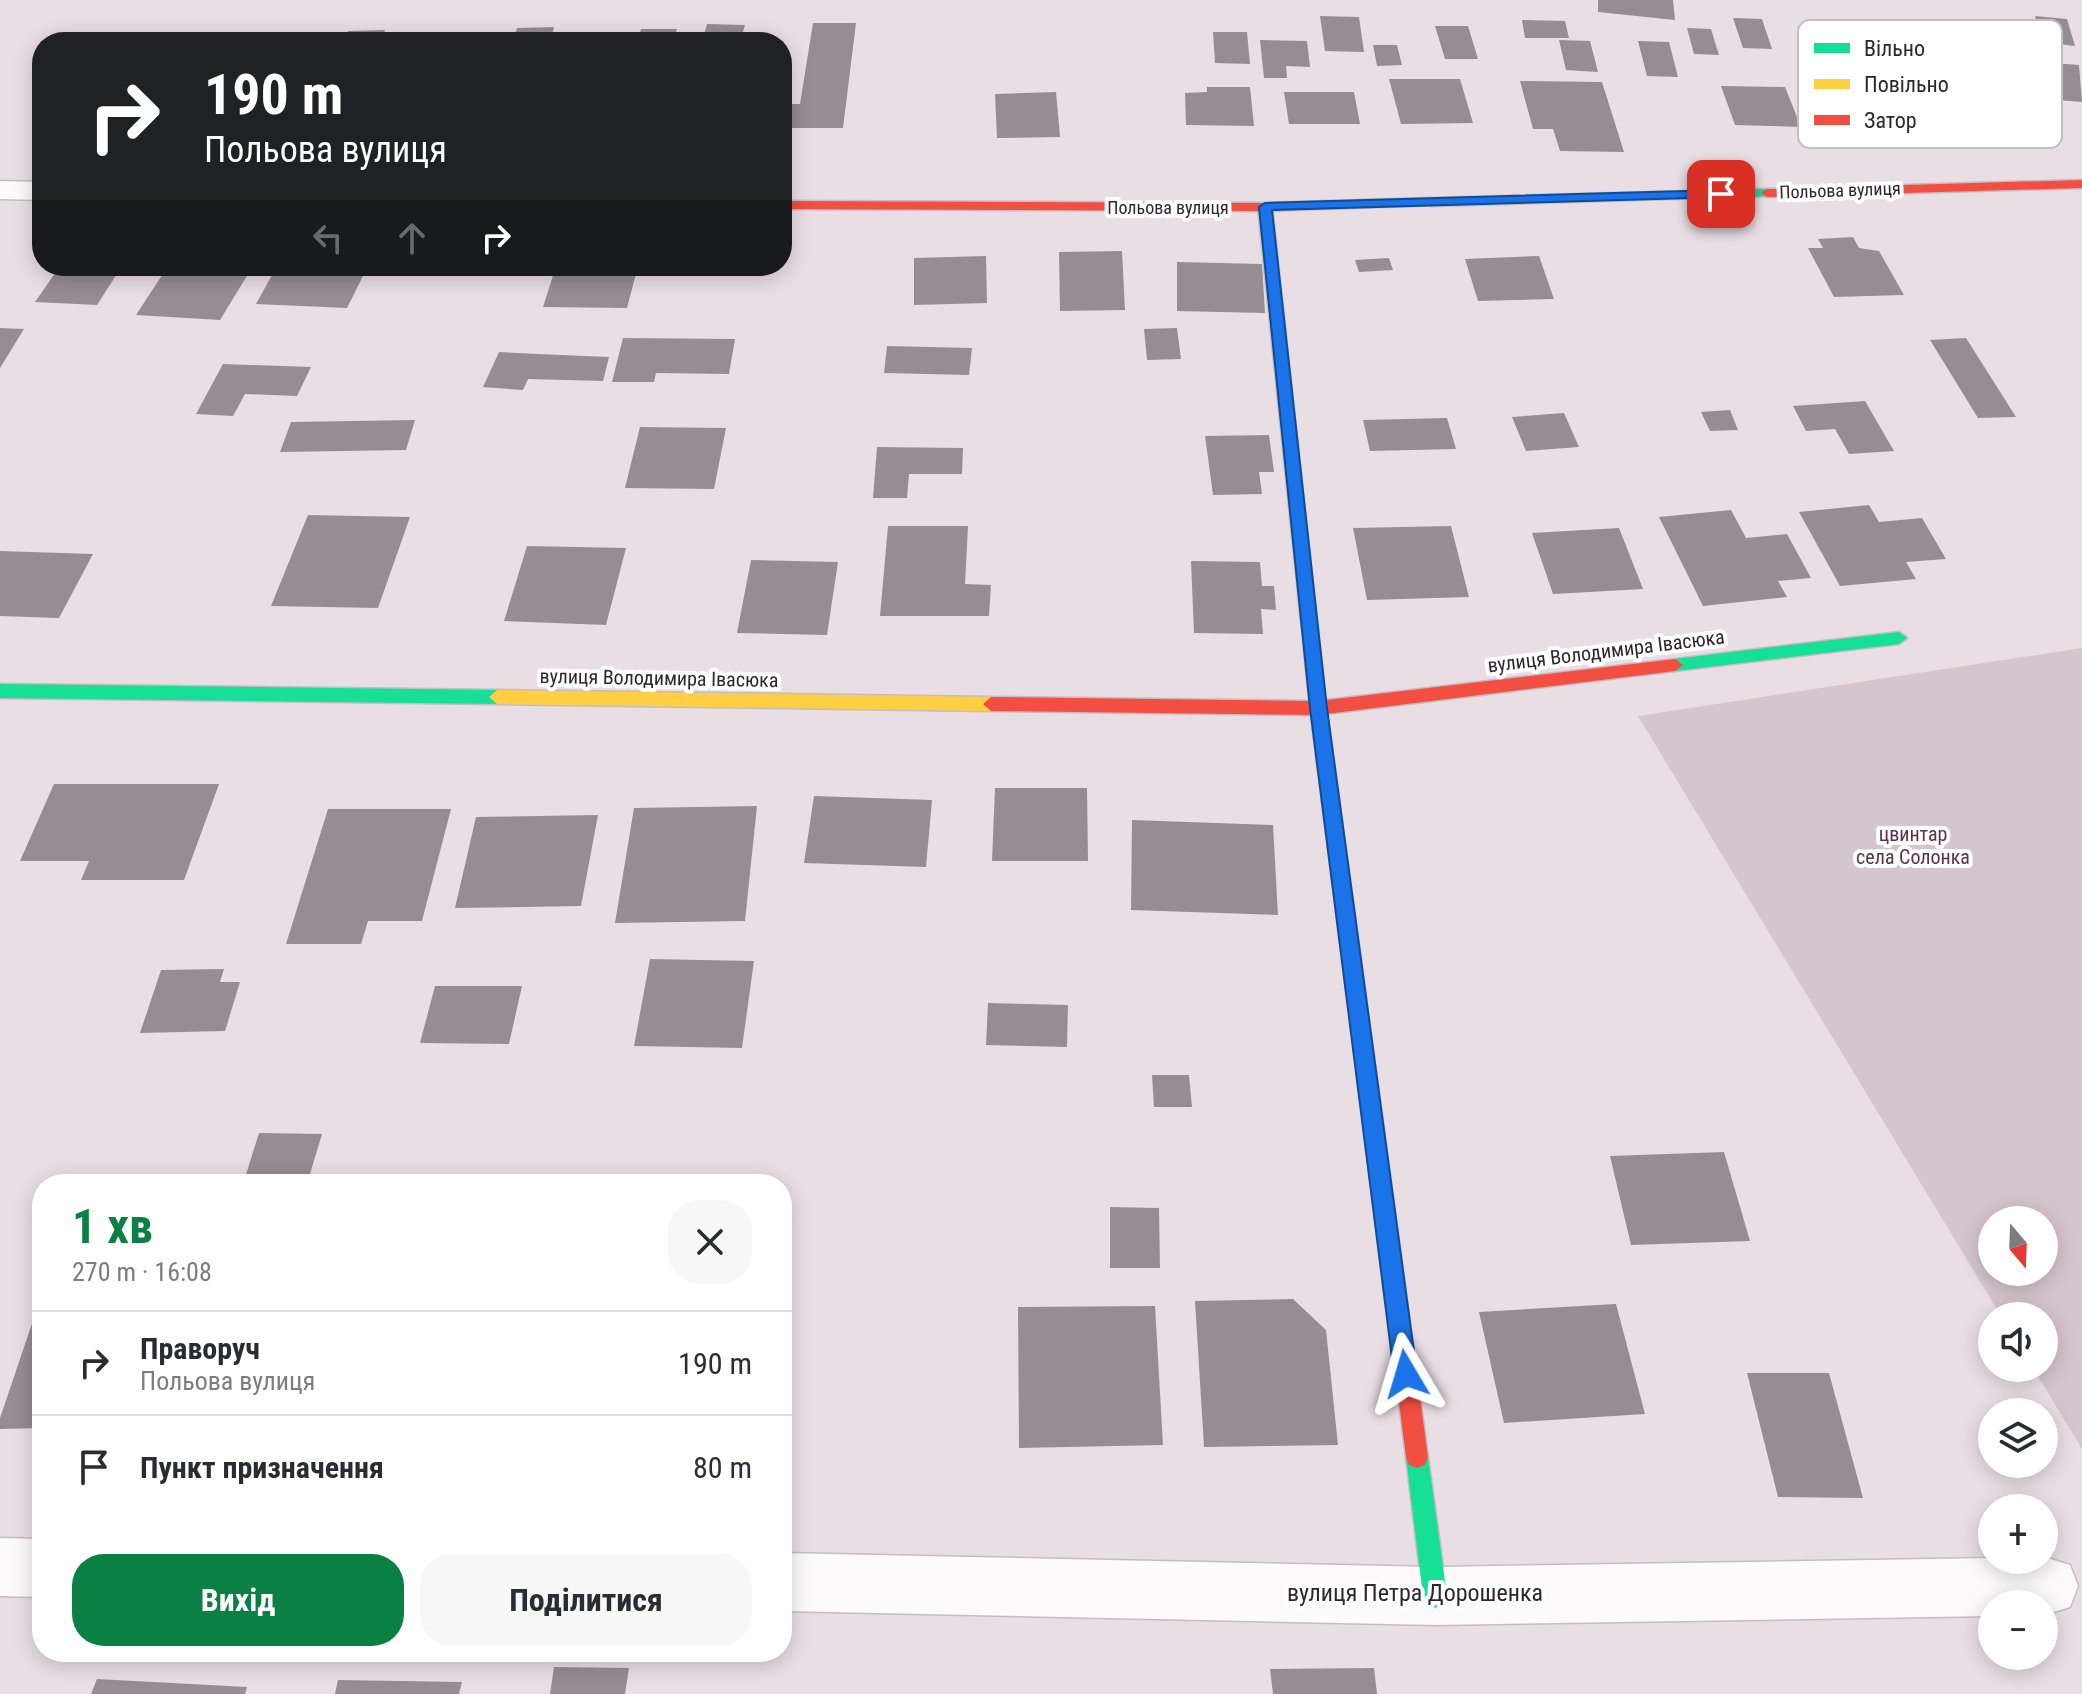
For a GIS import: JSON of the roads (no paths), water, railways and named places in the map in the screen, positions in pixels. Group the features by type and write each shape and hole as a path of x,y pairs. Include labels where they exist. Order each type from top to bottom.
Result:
{"street":[{"name":"Польова вулиця","path":"792,205 1265,207 2082,184"},
{"path":"0,190 32,191"},
{"path":"1265,207 1318,708 1435,1596"},
{"name":"вулиця Володимира Івасюка","path":"0,691 1318,708 1899,638"},
{"path":"0,1567 32,1568"},
{"name":"вулиця Петра Дорошенка","path":"792,1582 1435,1596 2049,1586"}],"park label":[{"name":"цвинтар села Солонка","path":"1913,846"}]}
